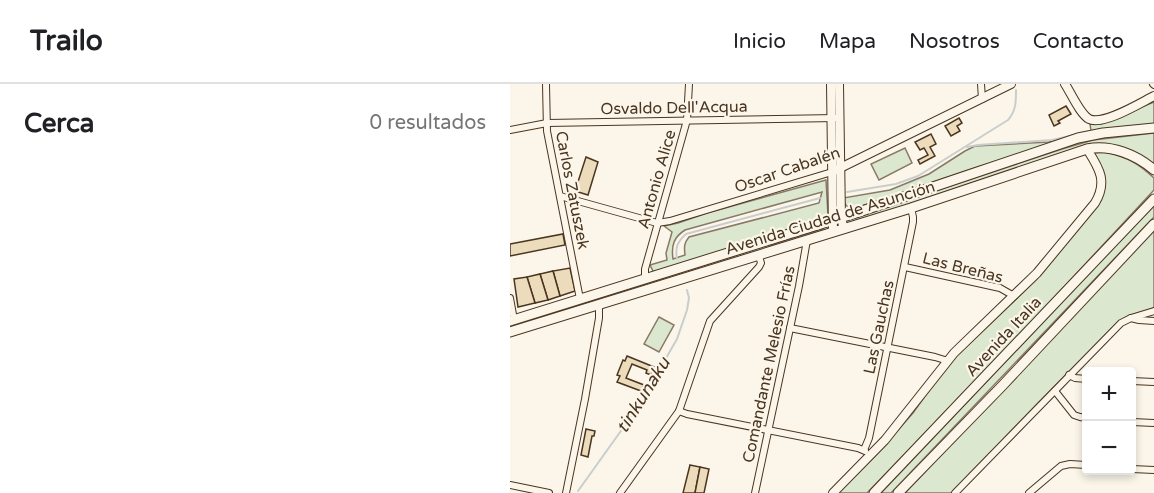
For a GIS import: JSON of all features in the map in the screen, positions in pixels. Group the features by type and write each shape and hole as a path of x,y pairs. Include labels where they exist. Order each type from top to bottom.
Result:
{"main road":[{"name":"Avenida Ciudad de Asunción","path":"512,320 837,219 1078,138 1154,128"},
{"name":"Avenida Ciudad de Asunción","path":"510,332 911,208 1087,149 1101,147 1114,149 1141,160 1154,170"},
{"name":"Avenida Italia","path":"874,493 1153,200"},
{"name":"Avenida Italia","path":"898,493 1154,224"}],"street":[{"name":"Carlos Zatuszek","path":"546,84 547,123 580,299"},
{"name":"Antonio Alice","path":"645,280 645,269 657,223 687,120 689,84"},
{"path":"831,84 840,168 837,219 833,232"},
{"path":"839,84 832,172 837,219 844,229"},
{"path":"981,84 982,99"},
{"name":"Oscar Cabalén","path":"560,196 657,223 670,221 832,172 1011,84"},
{"path":"1065,84 1082,112 1094,120 1108,119 1154,96"},
{"name":"Osvaldo Dell'Acqua","path":"510,130 547,123 835,118"},
{"path":"832,493 867,452 885,440 954,353 1037,273 1065,241 1098,197 1102,176 1087,149"},
{"name":"Las Gauchas","path":"867,452 905,267 913,222 911,208"},
{"name":"Comandante Melesio Frías","path":"755,493 807,240"},
{"path":"620,493 679,411 710,321 759,267 761,263 759,256"},
{"name":"Las Breñas","path":"905,267 1000,288 1014,296"},
{"path":"510,298 512,320"},
{"path":"566,493 585,399 599,306"},
{"path":"956,493 1121,323 1154,311"},
{"path":"1131,318 1154,321"},
{"path":"790,328 948,361"},
{"path":"1069,375 1082,379"},
{"path":"1136,381 1154,382"},
{"path":"1055,391 1074,415 1082,417"},
{"path":"679,411 867,452"},
{"path":"1136,422 1154,423"},
{"path":"1029,493 1061,466 1082,465"},
{"path":"1136,469 1154,470"},
{"path":"510,484 549,493"}],"green space":[{"path":"1154,102 1154,124 1082,135 974,168 853,209 844,202 843,198 890,190 929,174 975,146 1049,142 1091,131 1090,124 1102,124"},
{"path":"1154,133 1154,171 1128,153 1071,150 846,225 845,221 1062,149 1093,140"},
{"path":"905,148 912,163 879,180 871,164"},
{"path":"1106,152 1137,164 1154,178 1154,190 1011,344 867,493 838,493 913,413 947,365 1037,279 1085,221 1102,197 1092,153"},
{"path":"826,180 828,215 824,219 658,272 653,271 650,265 667,260 666,253 672,232 664,226","holes":["822,192 819,203 689,237 685,245 685,255 673,259 674,242 685,230"]},
{"path":"1154,205 1154,217 891,493 881,493"},
{"path":"823,228 777,243 761,251 530,322 530,320"},
{"path":"1154,230 1154,308 1126,317 1116,324 952,493 905,493"},
{"path":"659,317 674,325 659,352 644,344"}],"building":[{"path":"1066,106 1071,114 1054,126 1049,115"},
{"path":"959,118 962,123 957,126 960,131 951,136 945,126"},
{"path":"931,134 936,144 930,147 935,156 920,164 918,160 928,155 924,148 920,150 915,142"},
{"path":"586,157 598,162 588,195 575,191"},
{"path":"563,234 565,245 510,256 510,244"},
{"path":"570,268 575,291 560,296 553,271"},
{"path":"553,271 560,296 548,300 540,274"},
{"path":"540,274 548,300 535,303 527,277"},
{"path":"527,277 535,303 518,307 514,279"},
{"path":"627,356 654,367 651,375 646,373 647,370 632,364 626,378 644,385 641,391 617,382 620,376 617,375"},
{"path":"586,429 595,431 588,457 581,455"},
{"path":"690,465 700,467 695,493 683,493"},
{"path":"700,467 709,469 704,493 695,493"}],"waterway":[{"path":"847,192 896,184 918,176 1008,120 1014,110 1016,90"},
{"path":"1080,133 1095,130"},
{"path":"967,147 1052,140 1074,135"},
{"path":"677,259 677,245 686,234 820,198"},
{"name":"tinkunaku","path":"578,491 638,407 677,339 687,310 689,298 687,290"}]}
